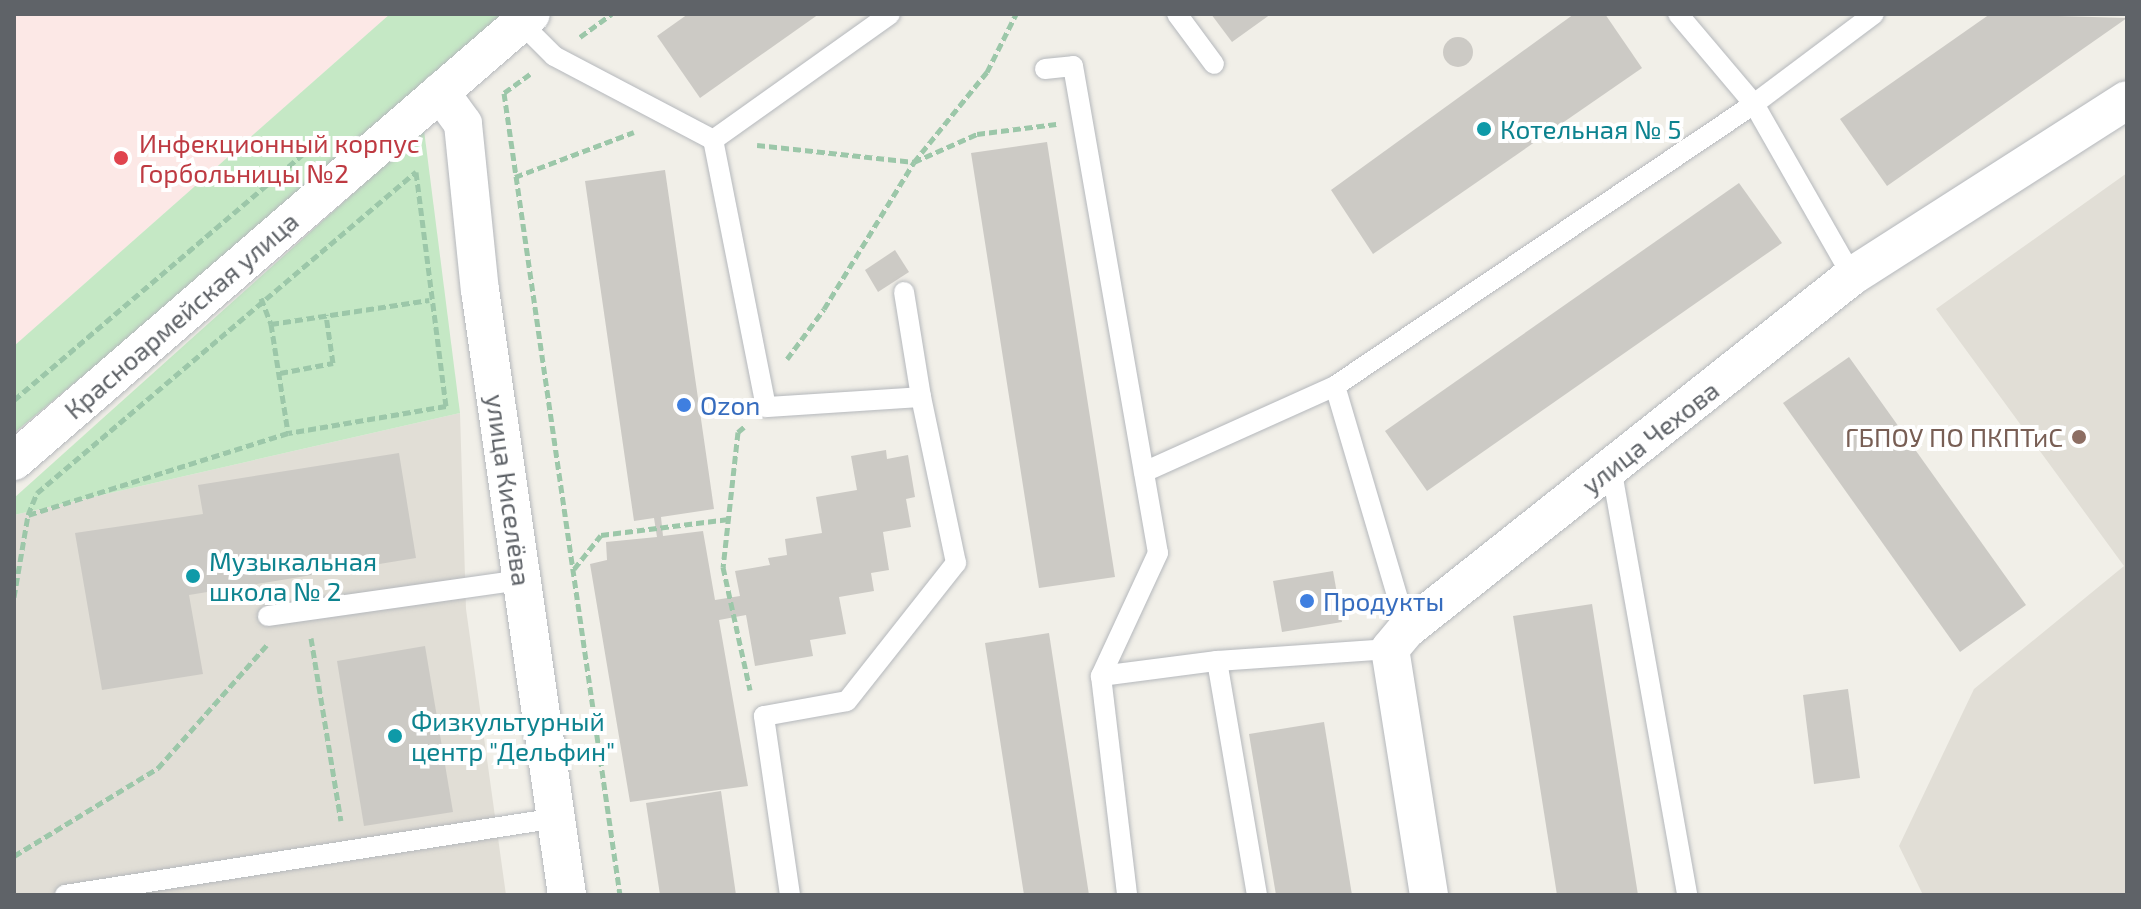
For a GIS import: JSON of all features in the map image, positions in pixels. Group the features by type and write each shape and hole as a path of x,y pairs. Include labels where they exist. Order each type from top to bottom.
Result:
{"street":[{"name":"Красноармейская улица","path":"14,461 526,18"},
{"name":"улица Киселёва","path":"440,92 463,124 480,290 567,895"},
{"name":"улица Чехова","path":"1399,639 1852,276 2127,100"},
{"path":"1399,639 1429,895"}],"lane":[{"path":"713,140 890,14"},
{"path":"1177,14 1214,64"},
{"path":"1678,14 1754,104 1852,276"},
{"path":"1144,472 1335,386 1754,104 1874,14"},
{"path":"526,18 554,56 713,140"},
{"path":"1045,69 1073,66 1158,553 1101,676 1127,895"},
{"path":"713,140 764,400 921,397"},
{"path":"790,895 764,716 847,701 956,563 921,397 904,292"},
{"path":"1101,676 1399,639 1335,386"},
{"path":"1611,467 1687,895"},
{"path":"268,616 522,580"},
{"path":"1217,661 1257,895"},
{"path":"65,895 556,818"}],"path":[{"path":"612,14 504,93 620,895"},
{"path":"764,716 744,679 723,567 738,432 764,400 824,309 914,162 987,72 1016,14"},
{"path":"713,140 914,162 977,134 1063,123 1086,144"},
{"path":"515,177 637,131"},
{"path":"14,400 329,132"},
{"path":"14,597 28,515 37,493 261,298 416,172 429,300 446,406 288,433 28,515"},
{"path":"261,298 271,324 288,433"},
{"path":"271,324 429,300"},
{"path":"279,373 333,363 326,315"},
{"path":"573,570 601,535 729,519"},
{"path":"299,612 346,850"},
{"path":"14,856 158,768 240,682 299,612"}],"shaded area":[{"name":"Инфекционный корпус Горбольницы №2","path":"14,14 390,14 14,346"},
{"name":"ГБПОУ ПО ПКПТиС","path":"2127,173 2127,895 1923,895 1899,846 1974,689 2124,566 1936,309"},
{"path":"460,413 466,609 506,895 14,895 14,515"}],"green space":[{"path":"390,14 520,14 14,433 14,346"},
{"path":"424,130 460,413 14,515 14,498"}],"building":[{"path":"688,14 819,14 700,98 657,36"},
{"path":"1211,14 1271,14 1232,42"},
{"name":"Котельная № 5","path":"1574,14 1605,14 1642,68 1373,254 1331,190"},
{"path":"1990,14 2127,18 1887,186 1840,119"},
{"path":"1458,37 1464,38 1472,46 1472,58 1464,66 1458,67 1452,66 1444,58 1443,52 1444,46 1452,38"},
{"path":"1047,142 1115,577 1039,588 971,153"},
{"path":"665,170 714,509 661,517 663,536 703,531 715,600 740,596 735,571 770,565 768,558 787,555 785,539 822,533 816,497 857,490 851,456 886,450 887,459 908,455 915,497 906,499 911,527 883,532 889,570 871,573 874,591 839,597 846,634 810,640 813,656 755,666 746,615 719,620 748,786 630,802 590,564 607,560 606,542 657,537 654,518 634,521 585,181"},
{"path":"1739,183 1782,243 1427,491 1385,431"},
{"path":"895,250 909,272 878,292 865,270"},
{"path":"1849,357 2026,605 1960,652 1783,403"},
{"name":"Музыкальная школа № 2","path":"399,453 416,558 189,595 203,674 102,690 75,533 203,514 198,485"},
{"name":"Продукты","path":"1333,571 1342,622 1282,632 1273,581"},
{"path":"1592,604 1638,895 1557,895 1513,616"},
{"path":"1049,633 1089,895 1024,895 985,643"},
{"name":"Физкультурный центр \"Дельфин\"","path":"425,646 453,812 364,826 337,661"},
{"path":"1848,689 1860,778 1814,784 1803,695"},
{"path":"1324,722 1352,895 1276,895 1249,734"},
{"path":"721,791 736,895 660,895 646,803"}],"place":[{"name":"Котельная № 5","path":"1484,129"},
{"name":"Инфекционный корпус Горбольницы №2","path":"121,158"},
{"name":"Ozon","path":"684,405"},
{"name":"ГБПОУ ПО ПКПТиС","path":"2079,437"},
{"name":"Музыкальная школа № 2","path":"193,576"},
{"name":"Продукты","path":"1307,601"},
{"name":"Физкультурный центр \"Дельфин\"","path":"395,736"}]}
